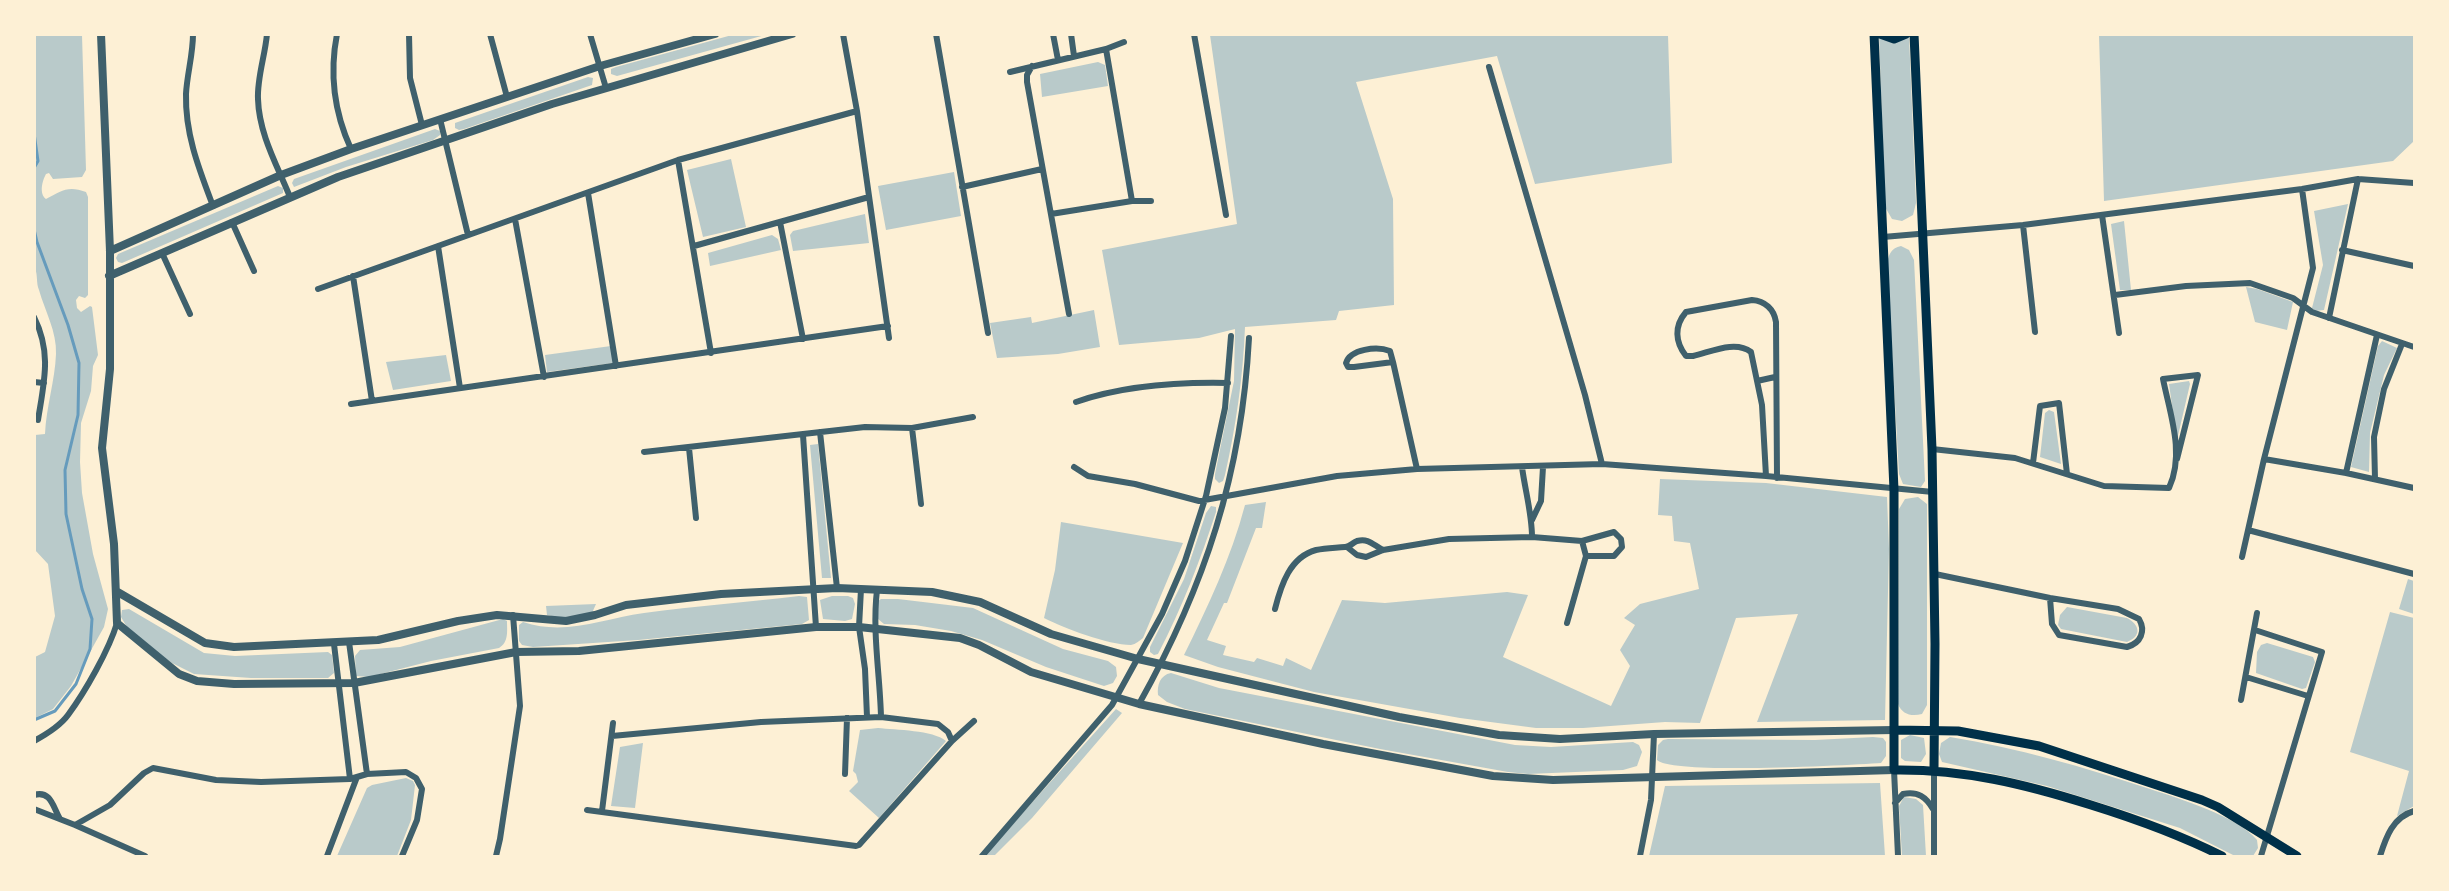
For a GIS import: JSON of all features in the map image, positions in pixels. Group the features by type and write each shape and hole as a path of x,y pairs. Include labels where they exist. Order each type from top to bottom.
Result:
{"main road":[{"path":"1874,34 1894,490 1894,770 1934,769 1991,778 2065,797 2166,831 2222,856"},
{"path":"1880,34 1894,39 1906,34"},
{"path":"1914,34 1932,449 1935,574 1934,769"},
{"path":"1894,730 1934,730 1999,738 2059,751 2202,800 2297,856"}],"street":[{"path":"34,741 49,732 68,715 103,656 117,623 114,544 102,448 110,369 111,251 101,34"},
{"path":"193,34 187,82 187,121 193,151 213,206"},
{"path":"267,34 258,98 262,130 290,197"},
{"path":"337,34 333,66 334,95 340,123 351,149"},
{"path":"409,34 410,78 422,125"},
{"path":"490,34 491,47 507,97"},
{"path":"590,34 606,88"},
{"path":"111,251 281,175 351,149 600,66 715,34"},
{"path":"109,276 338,177 552,104 792,34"},
{"path":"843,34 857,111 890,338"},
{"path":"936,34 988,333"},
{"path":"1053,34 1058,60"},
{"path":"1071,34 1074,56"},
{"path":"1194,34 1226,215"},
{"path":"1010,72 1106,50 1124,42"},
{"path":"1106,50 1132,201"},
{"path":"1032,66 1026,78 1069,315"},
{"path":"1489,67 1585,394 1602,464"},
{"path":"318,289 678,160 857,111"},
{"path":"440,119 468,235"},
{"path":"678,160 711,353"},
{"path":"962,187 1042,169"},
{"path":"1883,237 2023,225 2302,189 2358,179 2415,183"},
{"path":"2329,318 2358,179"},
{"path":"2242,557 2264,459 2313,268 2302,189"},
{"path":"588,193 616,366"},
{"path":"694,246 869,197"},
{"path":"1051,214 1132,201 1151,201"},
{"path":"2102,215 2119,333"},
{"path":"515,219 544,376"},
{"path":"232,222 254,271"},
{"path":"780,222 803,339"},
{"path":"2023,225 2035,332"},
{"path":"438,246 460,388"},
{"path":"2342,250 2415,266"},
{"path":"162,253 190,314"},
{"path":"353,276 372,401"},
{"path":"2115,295 2187,286 2250,283 2293,298 2329,318 2415,347"},
{"path":"1766,476 1764,429 1751,352 1736,346 1686,356 1679,345 1677,333 1679,322 1686,312 1752,300 1768,305 1775,317 1778,478"},
{"path":"34,317 41,331 46,354 38,420"},
{"path":"351,404 888,327"},
{"path":"2346,473 2377,335"},
{"path":"982,856 1064,763 1116,697 1162,614 1185,561 1205,500 1225,408 1231,336"},
{"path":"1139,704 1161,665 1202,571 1227,495 1243,410 1249,338"},
{"path":"2375,479 2374,437 2384,389 2402,344"},
{"path":"1393,362 1354,367 1348,367 1346,363 1352,353 1384,349 1390,351 1393,362 1417,470"},
{"path":"1932,449 2015,458 2104,486 2169,488 2174,477 2198,375 2163,379 2178,459"},
{"path":"1757,381 1775,377"},
{"path":"34,382 44,383"},
{"path":"1076,402 1099,394 1194,382 1228,383"},
{"path":"2033,463 2040,406 2059,403 2067,474"},
{"path":"644,452 865,426 912,428 973,417"},
{"path":"912,428 921,504"},
{"path":"820,432 837,588"},
{"path":"803,435 816,627"},
{"path":"689,448 696,518"},
{"path":"2264,459 2415,488"},
{"path":"1074,467 1088,476 1205,500 1337,477 1417,470 1602,464 1766,476 1933,492"},
{"path":"1522,467 1532,520 1532,537"},
{"path":"1532,520 1541,501 1543,467"},
{"path":"2248,530 2415,574"},
{"path":"1347,547 1363,557 1373,556 1383,550 1449,539 1532,537 1582,541 1614,532 1621,539 1622,547 1614,556 1586,556"},
{"path":"1275,609 1280,587 1293,566 1315,550 1347,547 1365,540 1383,550"},
{"path":"1567,623 1586,556 1582,541"},
{"path":"1935,574 2050,598 2118,609 2135,615 2143,627 2141,637 2136,644 2127,647 2059,635 2052,624 2050,598"},
{"path":"116,591 205,643 216,645 334,644 378,640 475,618 513,615 566,621 637,603 721,594 837,588 932,592 971,600 1051,634 1161,665 1399,717 1499,735 1560,739 1654,734 1894,730"},
{"path":"861,589 859,627 865,669 867,717"},
{"path":"877,590 875,629 880,669 881,717"},
{"path":"2241,700 2257,613"},
{"path":"496,856 520,706 513,615"},
{"path":"117,623 179,674 198,681 234,684 354,683 516,652 579,651 816,627 859,627 960,638 979,645 1031,672 1139,704 1323,744 1493,776 1552,780 1894,770 1898,856"},
{"path":"2255,630 2322,652 2261,856"},
{"path":"349,642 367,774"},
{"path":"327,856 354,778 338,684 334,644"},
{"path":"865,669 880,669"},
{"path":"2246,677 2308,696"},
{"path":"612,736 761,722 881,717 938,724 948,732 952,741"},
{"path":"845,774 847,718"},
{"path":"587,810 860,845 952,741 974,721"},
{"path":"602,811 613,723"},
{"path":"1640,856 1653,777 1654,734"},
{"path":"75,825 110,805 144,773 153,768 216,780 261,782 354,778 367,774 406,772 419,783 422,789 417,820 402,856"},
{"path":"1934,769 1934,856"},
{"path":"34,795 42,793 47,795 60,819"},
{"path":"1895,804 1903,794 1915,793 1927,800 1934,810"},
{"path":"34,809 145,856"},
{"path":"2380,856 2392,827 2403,816 2415,811"}],"shaded area":[{"path":"35,34 82,35 86,170 82,177 53,179 49,173 46,174 42,191 46,199 69,189 86,192 88,197 88,295 85,298 79,296 76,300 77,308 81,312 92,307 98,355 93,366 91,391 81,423 80,462 82,493 93,554 108,609 104,627 71,686 53,709 35,718 35,657 45,652 55,616 48,564 35,550 35,435 45,434 56,346 38,287 35,268"},
{"path":"732,35 765,35 617,76 611,74 611,69 616,67"},
{"path":"1210,35 1668,35 1672,163 1535,184 1497,56 1356,82 1393,199 1394,305 1339,311 1336,320 1245,327 1236,420 1225,475 1223,481 1219,483 1215,479 1215,474 1234,381 1235,329 1199,338 1119,345 1102,250 1237,224"},
{"path":"1879,35 1909,35 1916,203 1913,215 1902,221 1892,219 1885,207"},
{"path":"2099,35 2414,35 2414,141 2393,161 2104,201"},
{"path":"1098,62 1105,65 1108,86 1042,97 1040,74"},
{"path":"588,77 593,78 592,85 464,129 455,128 455,123"},
{"path":"435,129 440,131 440,135 433,140 346,167 294,187 292,183 294,179"},
{"path":"731,159 746,227 703,237 687,170"},
{"path":"954,172 961,216 886,230 878,186"},
{"path":"278,186 283,188 283,193 122,263 116,258 118,254"},
{"path":"2348,204 2324,310 2315,311 2312,308 2323,265 2314,211"},
{"path":"865,214 869,243 793,251 790,235 793,231"},
{"path":"2124,221 2131,290 2120,290 2111,224"},
{"path":"772,235 778,239 781,250 710,266 708,253"},
{"path":"1901,246 1909,250 1914,260 1925,481 1921,487 1903,484 1899,474 1887,263 1891,252"},
{"path":"2246,287 2293,302 2287,330 2255,322"},
{"path":"1094,310 1100,347 1058,354 997,358 990,323 1031,317 1032,323"},
{"path":"2382,341 2397,348 2384,375 2370,433 2369,472 2351,467 2378,346"},
{"path":"611,346 613,363 547,372 545,355"},
{"path":"446,355 451,381 393,390 386,362"},
{"path":"2189,381 2190,384 2177,440 2169,384"},
{"path":"2049,410 2054,412 2061,464 2040,457 2045,413"},
{"path":"818,444 831,578 822,578 810,445"},
{"path":"1660,479 1766,483 1887,497 1889,549 1885,720 1757,722 1798,614 1736,618 1700,723 1665,722 1583,728 1536,728 1460,718 1314,692 1218,667 1184,655 1226,563 1245,505 1266,502 1262,528 1256,528 1227,603 1224,603 1207,640 1226,646 1223,655 1254,662 1257,658 1283,666 1286,658 1311,670 1342,600 1385,603 1507,592 1528,595 1503,657 1611,706 1630,666 1620,650 1635,625 1624,618 1640,604 1699,589 1690,543 1674,541 1672,516 1658,515"},
{"path":"1918,497 1927,504 1927,705 1922,714 1914,715 1904,712 1898,704 1899,509 1905,499"},
{"path":"1211,506 1216,507 1216,512 1197,566 1167,637 1158,654 1154,655 1150,652 1150,647 1184,579 1206,513"},
{"path":"1061,522 1183,543 1143,638 1131,645 1111,642 1074,631 1044,618 1055,570"},
{"path":"2408,579 2414,581 2414,614 2399,609"},
{"path":"832,596 853,598 855,604 852,619 845,621 823,619 820,600"},
{"path":"807,597 809,620 802,624 638,640 533,647 522,645 519,641 519,625 523,622 539,626 569,627 644,613"},
{"path":"881,599 973,608 1063,649 1108,661 1116,667 1117,676 1113,683 1104,686 1046,667 982,640 951,631 915,625 884,624 878,619 878,601"},
{"path":"596,604 592,613 560,618 547,615 546,606"},
{"path":"2067,607 2127,618 2137,627 2137,634 2127,642 2061,629 2058,625 2060,615"},
{"path":"129,609 204,653 235,656 328,652 332,655 334,673 328,678 251,678 194,674 172,663 127,627 121,617 122,610"},
{"path":"2390,612 2414,618 2414,806 2397,816 2409,771 2350,752"},
{"path":"503,619 507,621 507,636 499,648 431,661 369,677 356,676 355,656 360,650 400,647"},
{"path":"2267,643 2313,657 2315,662 2306,688 2302,689 2256,673 2257,652 2261,645"},
{"path":"1171,673 1219,688 1515,745 1551,747 1633,742 1639,745 1642,752 1637,766 1623,770 1528,774 1508,772 1380,749 1185,709 1167,702 1158,695 1160,681"},
{"path":"1116,709 1122,713 1032,818 994,856 984,856"},
{"path":"878,728 924,733 946,741 879,818 849,791 858,782 853,771 860,730"},
{"path":"1910,735 1924,738 1926,754 1921,762 1905,761 1901,758 1901,740"},
{"path":"1950,737 2051,759 2192,803 2248,831 2257,840 2258,848 2253,856 2235,856 2180,828 2047,786 1942,762 1939,754 1941,743"},
{"path":"1883,738 1886,742 1886,756 1881,763 1726,768 1669,765 1657,760 1658,745 1668,739 1815,740"},
{"path":"643,743 635,808 611,806 620,747"},
{"path":"406,778 413,781 415,785 411,820 397,856 337,856 367,788"},
{"path":"1880,783 1885,856 1649,856 1665,786"},
{"path":"1904,797 1916,799 1923,805 1926,856 1902,856 1899,806"}],"waterway":[{"path":"34,133 38,161 34,168"},
{"path":"34,229 79,363 78,415 65,470 66,514 82,589 92,619 90,649 76,684 55,711 34,720"}]}
